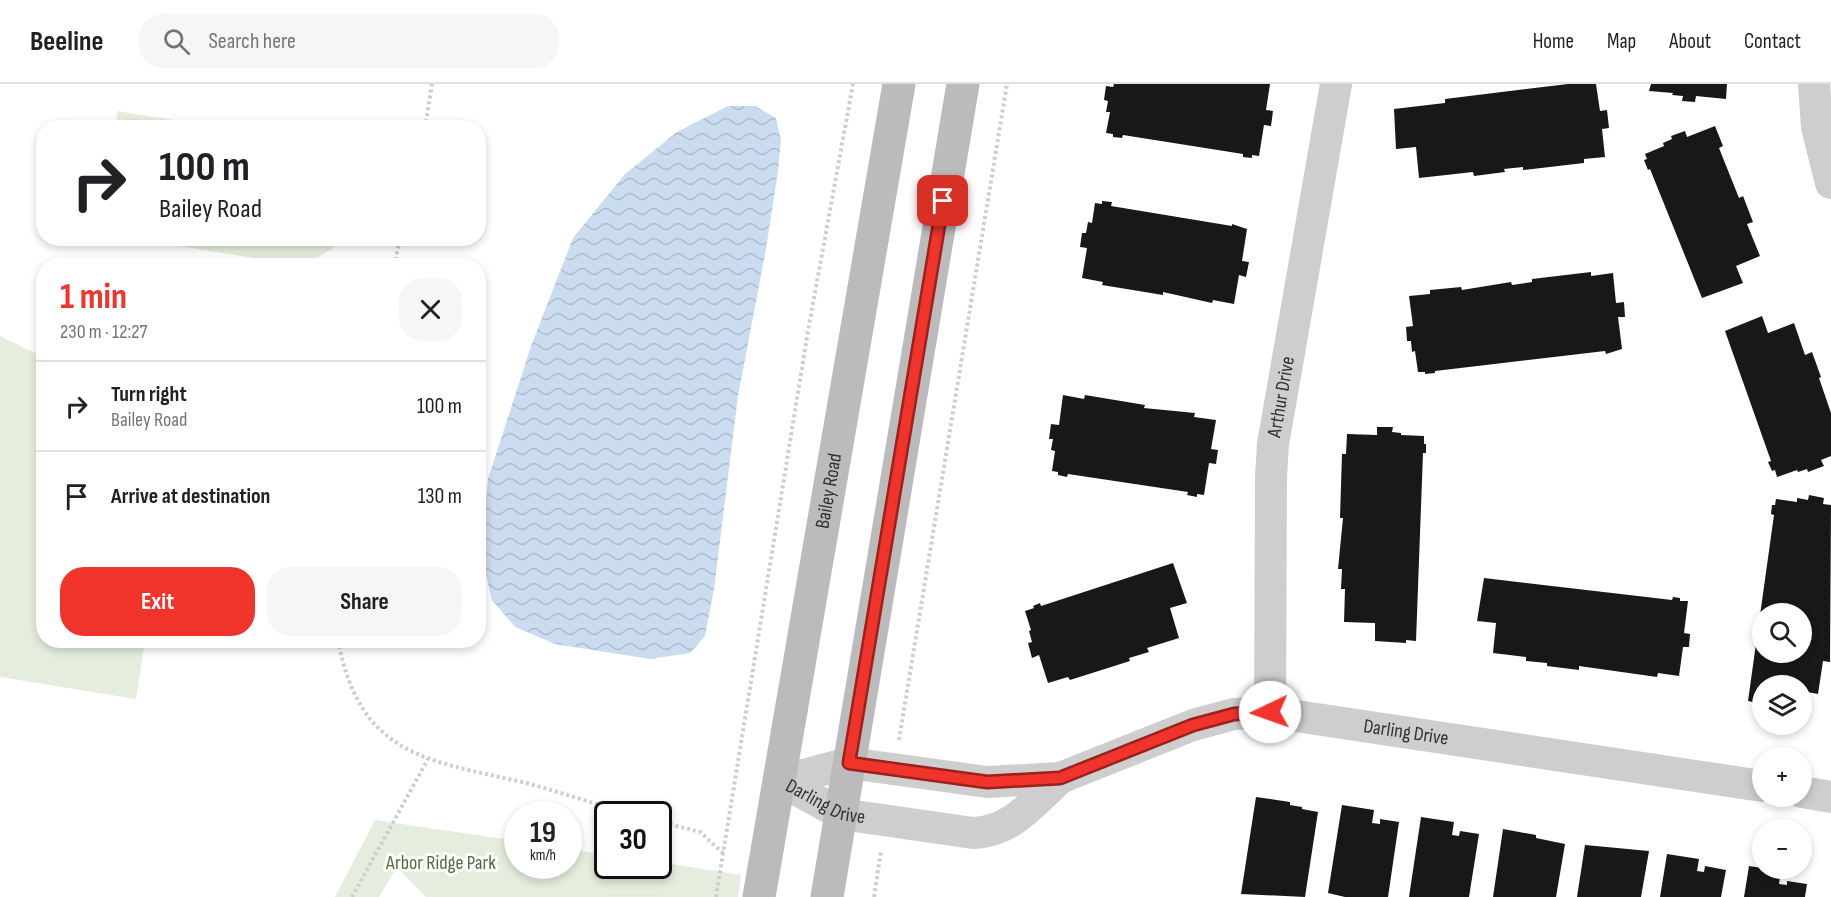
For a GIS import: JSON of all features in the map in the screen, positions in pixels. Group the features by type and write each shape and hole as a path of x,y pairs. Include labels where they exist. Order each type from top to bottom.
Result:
{"main road":[{"name":"Bailey Road","path":"759,897 781,781 899,84"},
{"path":"827,897 963,84"}],"street":[{"name":"Arthur Drive","path":"1270,712 1273,444 1336,84"},
{"path":"1814,84 1817,127 1831,183"},
{"name":"Darling Drive","path":"781,781 849,763 987,782 1060,778 1193,725 1234,714 1270,712 1752,784"},
{"name":"Darling Drive","path":"781,781 841,814 973,833 989,833 1016,820 1060,778"},
{"path":"1812,794 1831,797"}],"path":[{"path":"426,120 432,84"},
{"path":"716,897 808,331 853,84"},
{"path":"894,770 1007,84"},
{"path":"340,648 349,679 365,713 380,733 395,743 428,759 464,771 537,786 594,803"},
{"path":"352,897 428,759"},
{"path":"874,897 885,821"},
{"path":"672,825 699,832 723,853"}],"green space":[{"path":"118,111 174,120 116,120"},
{"path":"178,246 335,246 317,258 255,258"},
{"path":"0,336 36,354 36,648 144,648 136,699 0,677"},
{"name":"Arbor Ridge Park","path":"375,820 504,839 504,879 582,879 582,851 594,853 594,879 672,879 672,864 741,875 738,897 426,897 397,867 379,897 335,897"}],"water":[{"path":"728,106 755,106 776,118 781,140 766,249 738,396 714,589 705,636 690,653 650,659 555,644 515,627 492,600 486,575 486,500 488,479 531,346 573,238 625,174 677,132"}],"building":[{"path":"1114,84 1270,84 1266,110 1273,111 1271,126 1264,125 1259,156 1252,155 1252,158 1243,157 1243,154 1123,135 1122,138 1113,137 1113,134 1106,133 1110,112 1106,112 1108,101 1104,100 1106,86 1113,87"},
{"path":"1568,84 1596,84 1600,111 1607,110 1609,128 1602,129 1605,157 1584,159 1584,163 1523,170 1523,167 1504,169 1505,172 1474,176 1473,172 1419,178 1416,147 1396,149 1394,109 1445,103 1445,99"},
{"path":"1651,84 1727,84 1726,99 1696,96 1695,102 1682,101 1683,96 1649,91"},
{"path":"1715,126 1723,146 1719,148 1739,198 1743,196 1753,222 1747,224 1760,256 1736,266 1743,283 1702,298 1650,169 1648,170 1644,160 1647,159 1645,154 1664,146 1663,143 1672,139 1671,136 1685,131 1687,137"},
{"path":"1102,201 1112,202 1111,206 1232,226 1232,224 1247,229 1242,261 1249,262 1246,277 1239,275 1234,304 1213,300 1212,303 1163,292 1163,295 1102,285 1103,282 1082,278 1087,248 1080,247 1082,233 1086,233 1088,222 1092,223 1095,203 1102,204"},
{"path":"1591,272 1591,276 1613,273 1616,303 1624,302 1625,317 1618,317 1622,349 1606,354 1605,351 1435,371 1435,373 1418,372 1415,351 1412,352 1411,341 1407,341 1406,327 1413,326 1409,296 1430,294 1430,290 1461,287 1462,290 1511,282 1512,285 1532,282 1532,279"},
{"path":"1762,316 1768,333 1794,323 1805,355 1812,352 1821,377 1819,378 1831,413 1831,456 1821,460 1824,466 1808,472 1807,469 1798,472 1797,470 1777,477 1775,470 1772,471 1768,462 1771,461 1725,331"},
{"path":"1063,395 1084,399 1085,395 1145,405 1144,408 1195,413 1194,417 1216,420 1211,449 1218,450 1216,464 1209,463 1204,495 1197,494 1197,497 1187,495 1188,492 1068,474 1067,477 1052,471 1055,451 1051,450 1053,439 1049,439 1051,424 1059,425"},
{"path":"1377,427 1393,427 1392,432 1401,433 1401,435 1424,436 1424,444 1426,444 1426,453 1423,453 1416,641 1406,640 1406,643 1375,641 1375,623 1344,622 1345,589 1341,589 1342,569 1338,569 1343,518 1340,518 1342,454 1346,454 1347,434 1377,435"},
{"path":"1809,495 1824,498 1823,504 1831,505 1830,662 1823,661 1818,694 1812,693 1812,675 1752,675 1752,702 1748,701 1753,663 1812,663 1812,603 1762,603 1774,515 1771,514 1772,505 1775,505 1776,499 1797,502 1797,498 1808,500"},
{"path":"1173,563 1187,603 1170,608 1179,638 1147,648 1149,652 1129,658 1130,661 1070,680 1068,677 1048,683 1039,655 1032,658 1028,643 1032,642 1029,631 1031,630 1025,611 1040,603 1041,606"},
{"path":"1484,578 1672,600 1673,597 1680,598 1680,601 1688,601 1684,633 1690,634 1689,647 1683,647 1679,676 1658,673 1657,677 1579,666 1579,670 1526,661 1526,657 1493,653 1496,623 1477,621"},
{"path":"1256,797 1290,802 1290,805 1318,812 1305,897 1241,894"},
{"path":"1342,805 1374,810 1372,823 1380,824 1380,819 1399,822 1388,897 1345,897 1328,893"},
{"path":"1421,817 1454,822 1452,835 1459,836 1460,831 1479,834 1469,897 1409,897"},
{"path":"1503,829 1536,835 1536,838 1565,844 1556,897 1493,897"},
{"path":"1585,845 1649,851 1641,897 1577,897"},
{"path":"1667,854 1699,859 1697,871 1704,872 1705,866 1726,870 1721,897 1660,897"},
{"path":"1749,866 1752,866 1752,879 1780,879 1779,884 1787,885 1787,881 1807,884 1805,897 1744,897"}],"route":[{"path":"943,201 849,763 987,782 1060,778 1193,725 1234,714 1270,712"}]}
